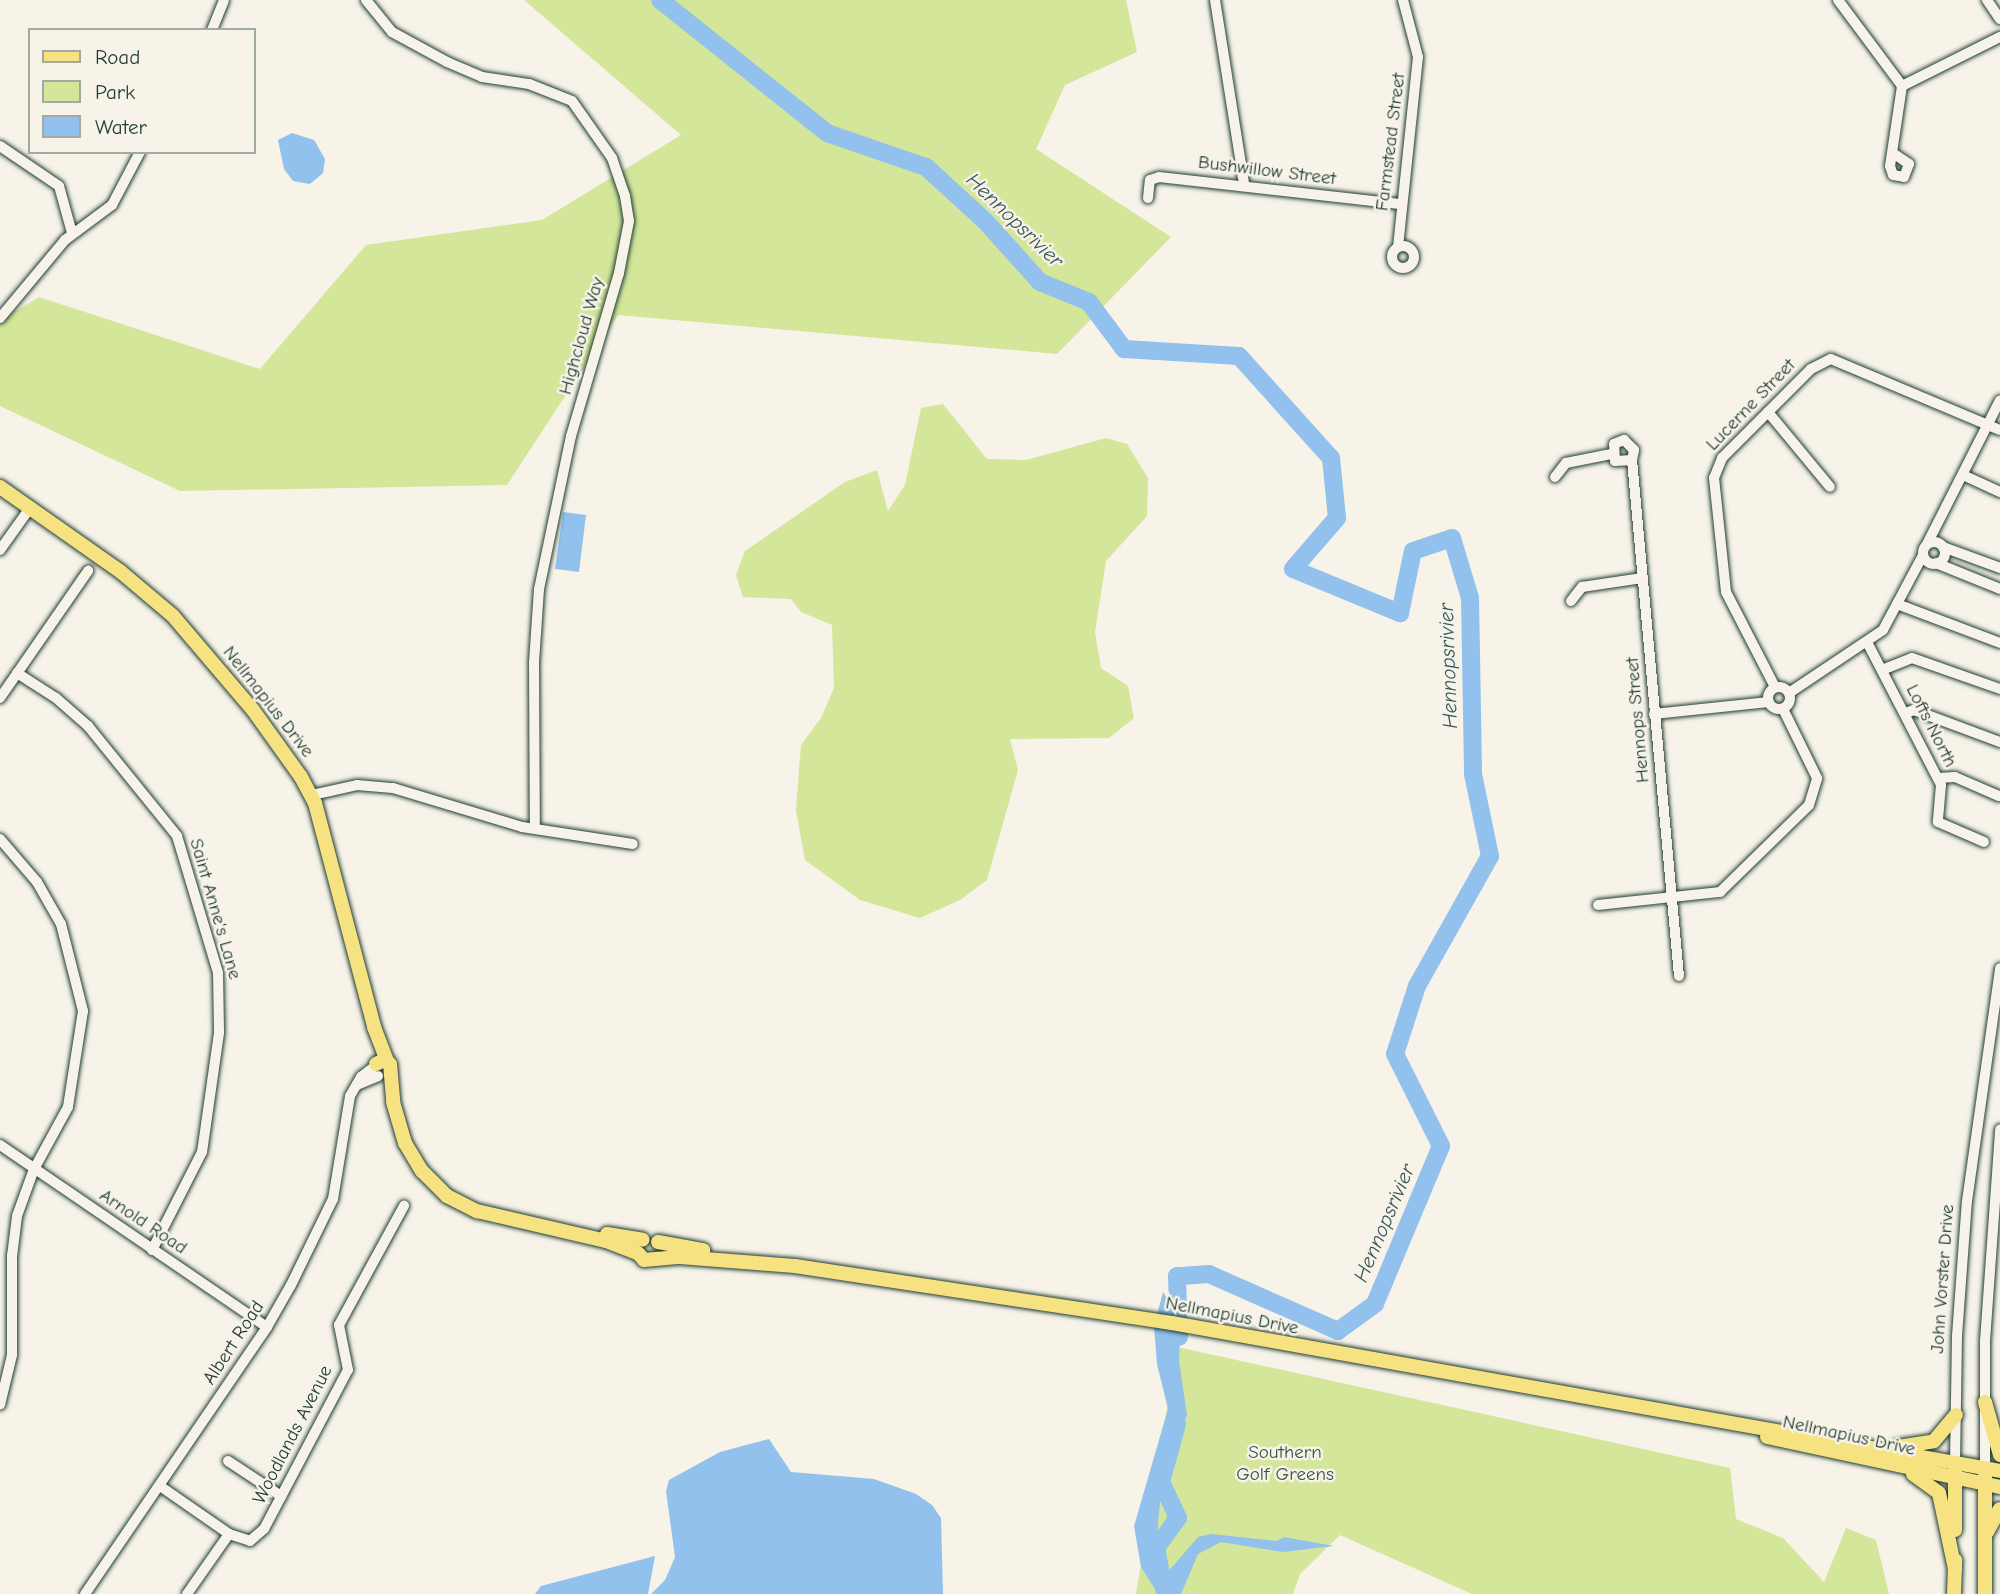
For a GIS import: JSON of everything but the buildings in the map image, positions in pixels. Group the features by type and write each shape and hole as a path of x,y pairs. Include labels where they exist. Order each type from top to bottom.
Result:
{"main road":[{"name":"Nellmapius Drive","path":"0,487 121,572 173,616 253,710 312,795 374,1027 381,1070 411,1155 454,1201 477,1211 640,1246 658,1242 763,1262 1188,1326 1692,1416 1871,1454 1955,1478 2000,1487"},
{"path":"657,1258 658,1242"},
{"name":"Nellmapius Drive","path":"640,1246 644,1261 657,1258 763,1262"},
{"path":"1985,1402 2000,1455"},
{"path":"1871,1454 1934,1441 1956,1415"},
{"name":"Nellmapius Drive","path":"1871,1454 1955,1462 2000,1471"},
{"path":"1871,1454 1920,1477 1939,1493 1955,1569"},
{"name":"John Vorster Drive","path":"1954,1594 1955,1462"},
{"path":"1985,1468 1985,1594"},
{"path":"1985,1555 1990,1523 2000,1509"}],"street":[{"path":"213,28 224,0"},
{"name":"Highcloud Way","path":"366,0 391,32 447,62 475,75 524,83 572,101 612,158 625,196 629,221 619,273 571,436 538,589 534,663 535,828"},
{"path":"1214,0 1244,184"},
{"name":"Farmstead Street","path":"1398,247 1399,204 1418,57 1403,0"},
{"path":"1838,0 1902,86 1894,154"},
{"path":"1987,0 2000,19"},
{"path":"1902,86 2000,37 2000,28"},
{"path":"0,146 59,186 72,233"},
{"path":"0,318 72,233 112,205 138,154"},
{"name":"Bushwillow Street","path":"1148,198 1150,180 1160,177 1244,184 1399,204"},
{"name":"Lucerne Street","path":"1775,687 1726,592 1714,478 1718,462 1811,369 1831,359 1987,424"},
{"path":"1789,693 1883,630 1906,585 1933,553 1941,514 2000,400"},
{"path":"1768,412 1830,487"},
{"path":"1987,424 2000,430"},
{"path":"1624,440 1633,446 1632,460 1618,463 1611,454 1614,444 1624,440"},
{"path":"1555,477 1566,463 1611,454"},
{"name":"Hennops Street","path":"1632,460 1679,976"},
{"path":"1963,475 2000,492"},
{"path":"0,550 30,508"},
{"path":"1933,553 2000,569 1997,588 1933,553"},
{"path":"0,698 88,571"},
{"path":"1571,601 1582,587 1642,578"},
{"path":"1897,604 2000,643"},
{"name":"Lofts North","path":"1867,642 1938,778 1943,799 1938,822 1984,842"},
{"path":"1882,670 1912,658 2000,689"},
{"name":"Saint Anne's Lane","path":"17,673 88,726 177,836 218,973 219,1033 201,1152 152,1250"},
{"path":"1768,702 1768,693 1775,687 1789,693"},
{"path":"1783,709 1790,702 1789,693"},
{"path":"1598,905 1714,894 1733,884 1815,796 1814,770 1783,709 1768,702 1654,714"},
{"path":"1906,713 1914,710 2000,743"},
{"path":"1938,778 1955,777 1999,796"},
{"path":"312,795 358,785 393,788 535,828 633,844"},
{"path":"0,839 37,882 61,924 83,1011 68,1107 34,1169 14,1235 12,1355 0,1405"},
{"name":"John Vorster Drive","path":"1955,1462 1967,1201 2000,968"},
{"name":"Albert Road","path":"85,1594 267,1327 333,1199 354,1086 381,1070"},
{"path":"1985,1468 1991,1228 2000,1130"},
{"name":"Arnold Road","path":"0,1145 267,1327"},
{"name":"Woodlands Avenue","path":"229,1534 244,1541 256,1538 281,1496 348,1370 337,1336 339,1325 404,1206"},
{"path":"228,1461 281,1496"},
{"path":"160,1486 229,1534 187,1594"}],"green space":[{"path":"524,0 1126,0 1137,52 1065,85 1036,149 1171,237 1057,354 618,315 507,485 180,491 0,406 0,320 39,297 260,369 366,245 542,220 681,135"},
{"path":"943,404 987,459 1026,460 1106,438 1127,444 1148,478 1147,516 1106,561 1095,632 1101,668 1128,686 1134,718 1109,738 1010,739 1018,770 987,880 960,900 920,918 860,900 805,860 796,810 801,745 821,718 834,688 832,625 801,612 791,599 743,597 736,575 745,551 845,482 877,470 888,511 905,485 921,408"},
{"name":"Southern Golf Greens","path":"1177,1347 1730,1468 1736,1519 1783,1538 1824,1582 1846,1528 1876,1540 1889,1594 1472,1594 1340,1535 1300,1574 1293,1594 1136,1594"}],"water":[{"path":"292,133 314,140 325,159 323,173 310,184 293,181 284,169 278,140"},
{"path":"563,512 586,515 579,572 555,569"},
{"path":"1163,1292 1181,1319 1179,1360 1187,1415 1162,1478 1156,1548 1167,1573 1198,1537 1211,1534 1277,1541 1284,1537 1334,1546 1283,1552 1221,1542 1198,1554 1181,1594 1158,1594 1141,1567 1134,1526 1168,1409 1157,1364 1154,1327"},
{"path":"769,1439 791,1472 874,1479 916,1494 932,1505 941,1518 943,1594 651,1594 665,1580 675,1557 666,1491 669,1480 720,1452"},
{"path":"655,1556 648,1594 535,1594 541,1586"}],"waterway":[{"name":"Hennopsrivier","path":"660,0 827,133 926,167 986,222 1040,282 1089,302 1124,349 1239,356 1331,458 1337,518 1293,569 1400,613 1413,551 1452,538 1470,598 1473,774 1490,856 1417,986 1395,1054 1441,1146 1375,1304 1338,1331 1209,1274 1177,1276 1179,1337"},
{"name":"Hennopsrivier","path":"1165,1594 1156,1548 1178,1518 1161,1482 1177,1424"}]}
